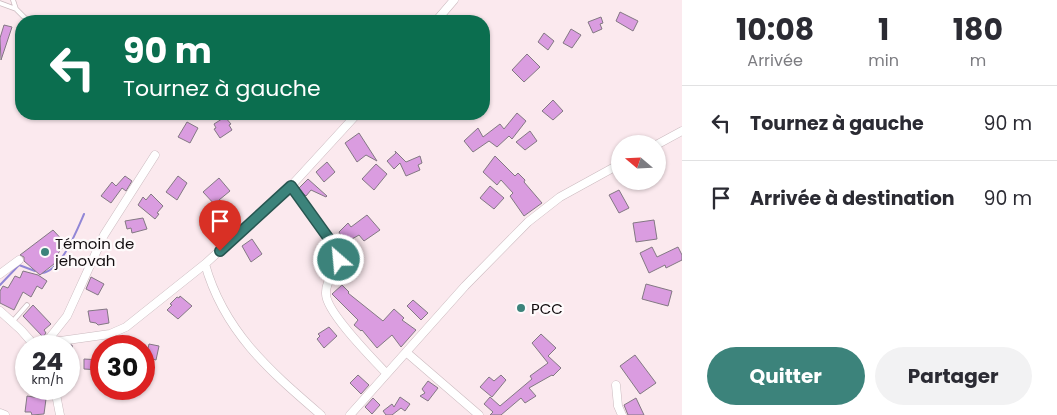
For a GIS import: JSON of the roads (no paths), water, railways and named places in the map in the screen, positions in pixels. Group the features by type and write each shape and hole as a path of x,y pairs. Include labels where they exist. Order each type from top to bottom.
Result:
{"street":[{"path":"441,15 454,0"},
{"path":"80,339 110,334 126,327 205,264 291,186 352,120"},
{"path":"666,140 682,131"},
{"path":"52,335 66,316 104,235 155,155"},
{"path":"350,415 464,286 528,222 560,197 611,169"},
{"path":"291,186 337,250 338,266 326,288 329,304 354,339 386,374"},
{"path":"0,274 19,260"},
{"path":"205,264 212,287 224,314 255,354 321,415"},
{"path":"0,310 25,335"},
{"path":"406,352 479,415"},
{"path":"616,385 618,406 622,415"},
{"path":"58,400 60,415"},
{"path":"0,412 5,415"}],"lane":[{"path":"13,0 16,9"},
{"path":"0,3 16,9 22,15"},
{"path":"13,321 28,305"}],"waterway":[{"path":"42,273 49,271 62,258 84,214"},
{"path":"0,285 19,265 35,271"}],"place":[{"name":"Témoin de jehovah","path":"45,252"},
{"name":"PCC","path":"521,308"}]}
